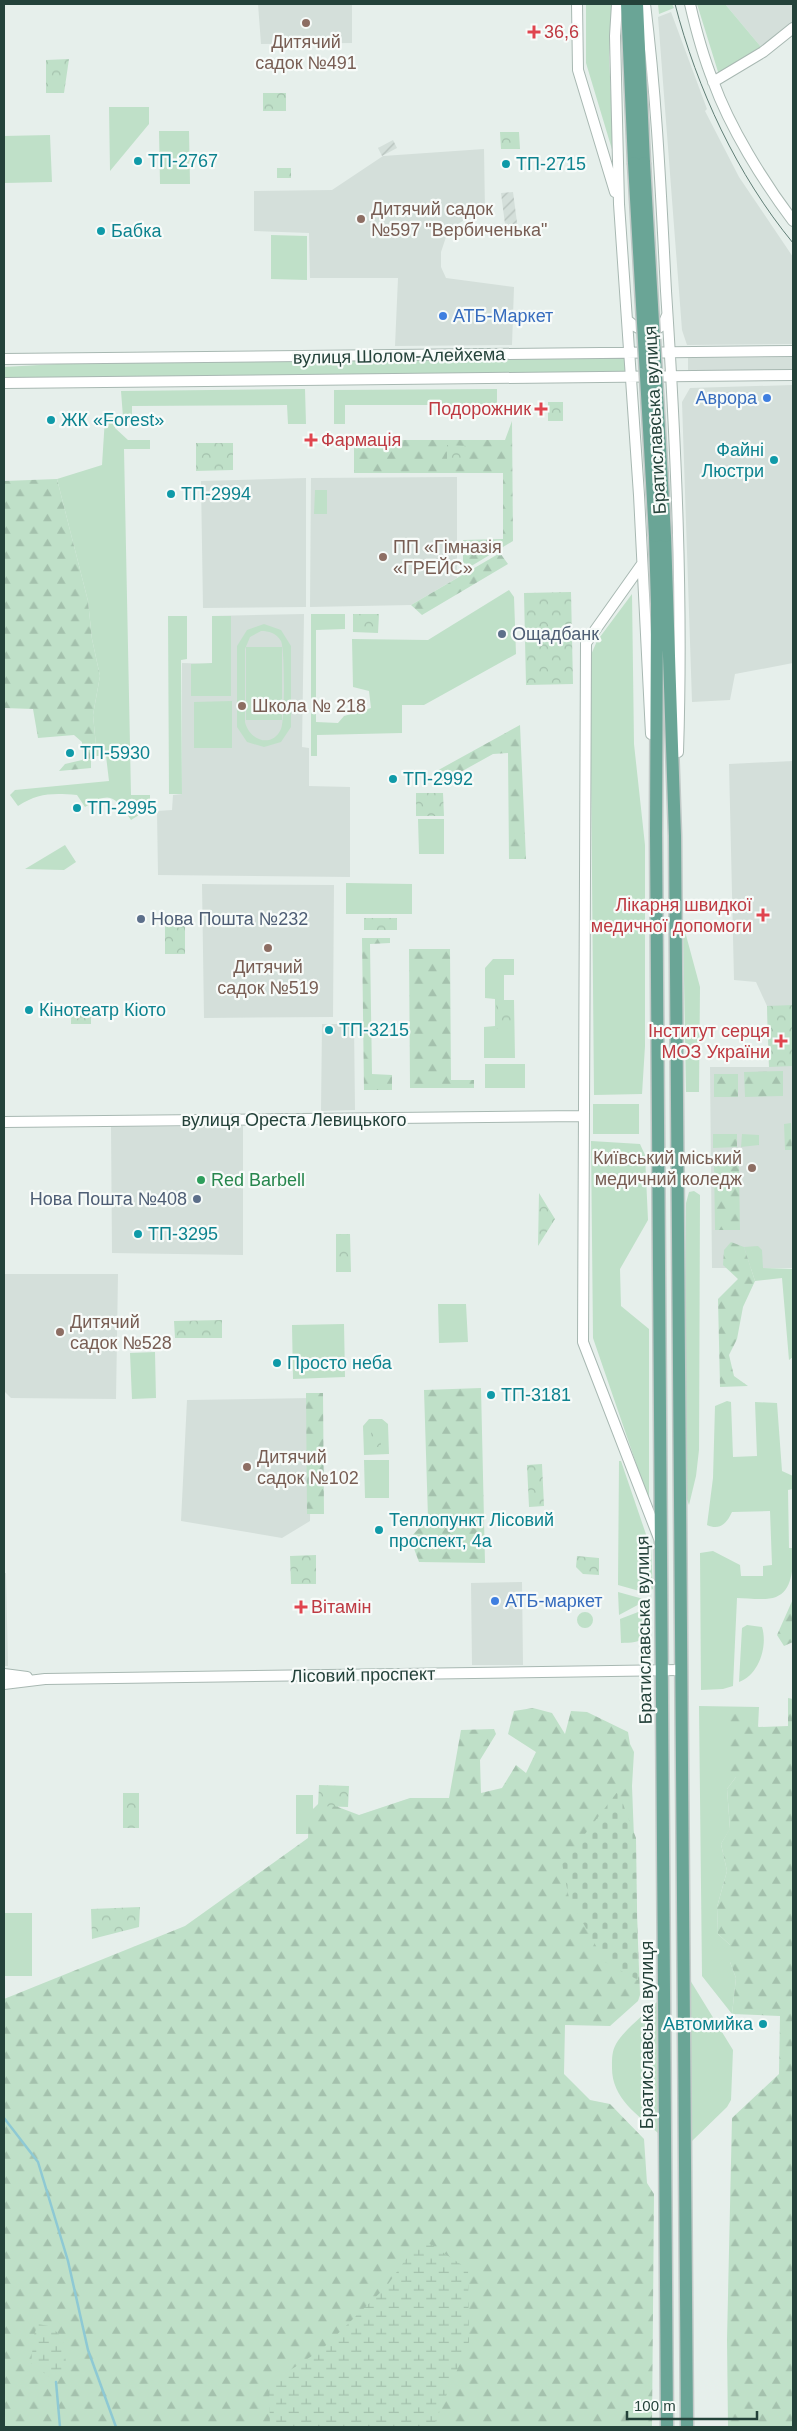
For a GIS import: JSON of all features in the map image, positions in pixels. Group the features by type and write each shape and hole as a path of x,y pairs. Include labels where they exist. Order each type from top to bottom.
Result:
{"main road":[{"name":"Братиславська вулиця","path":"627,4 639,163 675,836 687,2427"},
{"name":"Братиславська вулиця","path":"637,4 639,163"},
{"name":"Братиславська вулиця","path":"660,536 657,604 656,833 667,2427"}],"street":[{"name":"Братиславська вулиця","path":"577,4 578,70 619,204"},
{"name":"Братиславська вулиця","path":"617,4 615,36 619,204 631,377 656,833"},
{"name":"Братиславська вулиця","path":"644,4 656,120 672,376 681,655 675,836"},
{"path":"690,4 713,82 762,176 793,220"},
{"path":"713,82 763,52 793,28"},
{"path":"627,320 635,328 649,331 664,324 668,313"},
{"name":"вулиця Шолом-Алейхема","path":"4,360 671,354 793,351"},
{"name":"вулиця Шолом-Алейхема","path":"4,383 793,375"},
{"path":"633,414 635,407 643,401 661,403 673,409"},
{"path":"642,564 586,643 583,1342 661,1544"},
{"name":"вулиця Ореста Левицького","path":"4,1122 583,1116"},
{"name":"Лісовий проспект","path":"4,1684 46,1679 680,1670"},
{"name":"Лісовий проспект","path":"4,1674 46,1679"}],"shaded area":[{"name":"Дитячий садок №491","path":"258,4 352,4 352,43 261,44"},
{"path":"725,4 793,4 793,22 761,47"},
{"path":"671,12 707,109 705,111 739,177 793,257 793,344 687,345 682,330 658,17"},
{"path":"393,140 397,148 382,156 378,148"},
{"name":"Дитячий садок №597 \"Вербиченька\"","path":"484,149 485,212 476,213 458,224 446,237 441,252 441,267 446,278 514,287 512,345 395,346 398,278 310,278 309,233 254,231 254,191 332,190 383,156"},
{"path":"513,192 518,230 506,232 501,193"},
{"path":"793,357 793,372 688,370 688,358"},
{"path":"793,385 793,663 735,674 730,700 692,702 682,402 690,388"},
{"name":"ПП «Гімназія «ГРЕЙС»","path":"457,477 457,578 411,605 310,607 311,478"},
{"path":"306,478 306,607 203,608 201,481"},
{"name":"Школа № 218","path":"304,614 302,747 309,748 309,786 350,787 350,877 158,875 157,811 172,810 173,795 182,794 182,663 212,664 212,616"},
{"path":"793,761 793,1268 712,1268 710,1067 769,1067 767,1006 756,982 734,980 729,764"},
{"name":"Дитячий садок №519","path":"202,884 334,885 333,1017 204,1018"},
{"path":"322,1024 354,1024 355,1110 321,1111"},
{"path":"243,1126 243,1255 112,1253 111,1127"},
{"name":"Дитячий садок №528","path":"4,1274 118,1274 116,1399 11,1398 4,1391"},
{"name":"Дитячий садок №102","path":"311,1398 310,1521 282,1538 181,1521 187,1400"},
{"path":"4,1573 6,1573 8,1666 4,1666"},
{"path":"522,1582 523,1665 472,1665 471,1583"}],"green space":[{"path":"586,4 612,4 609,57 614,156 586,63"},
{"path":"658,4 672,4 674,8 659,14"},
{"path":"697,4 725,4 761,47 719,75"},
{"path":"69,59 64,93 46,93 46,60"},
{"path":"263,93 286,93 286,111 263,111"},
{"path":"109,107 149,107 149,124 110,171"},
{"path":"159,131 189,131 190,184 160,184"},
{"path":"500,132 519,132 520,149 501,149"},
{"path":"50,135 52,182 4,183 4,136"},
{"path":"277,168 291,168 291,178 277,178"},
{"path":"271,235 307,236 307,280 271,279"},
{"path":"629,353 631,377 4,380 4,367 180,357"},
{"path":"305,389 306,424 288,424 287,405 132,406 132,426 125,424 123,417 121,391"},
{"path":"497,389 497,405 345,405 345,424 334,424 334,390"},
{"path":"548,402 563,402 563,421 548,421"},
{"path":"110,413 114,418 115,428 128,440 150,440 150,449 124,449 131,795 150,795 150,808 131,820 116,801 112,799 101,799 85,807 77,795 53,794 39,796 18,806 10,795 15,790 109,781 106,756 97,756 93,715 100,676 92,639 88,601 57,479 102,465 105,418"},
{"path":"512,421 513,541 463,571 463,540 503,539 503,473 354,473 354,440 505,440"},
{"path":"196,443 233,443 233,470 196,471"},
{"path":"447,445 467,446 467,460 447,460"},
{"path":"57,479 88,601 92,639 100,676 93,715 97,756 91,757 91,768 59,771 65,764 82,760 82,742 74,735 38,738 33,709 4,708 4,481"},
{"path":"315,490 327,490 327,514 314,514"},
{"path":"500,553 508,564 422,615 411,605"},
{"path":"509,590 514,597 516,654 424,705 402,705 402,733 317,735 317,756 311,756 311,614 345,614 345,629 316,630 316,722 338,723 344,716 371,708 369,691 353,687 352,639 428,640"},
{"path":"571,592 573,684 526,685 524,593"},
{"path":"632,594 634,744 645,845 645,1046 642,1094 594,1095 590,657 597,641"},
{"path":"353,614 379,614 378,633 353,632"},
{"path":"168,616 187,616 187,659 181,660 182,794 169,794"},
{"path":"212,616 231,616 231,696 191,696 191,664 212,663"},
{"path":"264,624 281,630 291,646 291,727 281,742 264,747 247,742 237,727 237,646 247,630","holes":["261,631 275,634 281,641 284,670 284,700 281,729 272,739 267,740 261,740 251,734 245,722 245,649 250,637"]},
{"path":"246,647 282,647 282,720 246,720"},
{"path":"232,701 232,748 194,748 194,702"},
{"path":"520,725 526,859 509,859 508,753 493,754 439,784 433,773"},
{"path":"416,793 443,793 444,816 416,816"},
{"path":"418,819 444,819 444,854 419,854"},
{"path":"65,845 76,862 64,870 25,869"},
{"path":"346,883 412,884 412,914 346,914"},
{"path":"165,918 185,918 185,954 165,954"},
{"path":"364,918 397,918 397,930 364,930"},
{"path":"683,924 700,987 699,1092 686,1092"},
{"path":"362,938 390,938 390,943 370,944 372,1074 392,1075 392,1090 364,1090"},
{"path":"409,949 450,949 451,1080 474,1080 474,1088 410,1088"},
{"path":"493,959 514,959 514,975 504,975 504,1000 514,1000 515,1058 484,1058 484,1027 495,1026 495,999 485,998 485,968"},
{"path":"512,1000 513,1029 497,1029 496,1001"},
{"name":"Інститут серця МОЗ України","path":"793,1005 793,1066 769,1067 767,1006"},
{"path":"71,1006 91,1006 91,1024 71,1024"},
{"path":"485,1064 525,1064 525,1088 485,1088"},
{"path":"783,1071 783,1096 745,1097 744,1072"},
{"path":"714,1074 738,1074 738,1097 714,1097"},
{"path":"593,1104 639,1104 639,1134 593,1134"},
{"path":"791,1123 792,1150 785,1150 784,1124"},
{"path":"713,1134 737,1134 737,1147 713,1148"},
{"path":"742,1134 759,1135 759,1145 741,1147"},
{"path":"591,1141 640,1144 645,1155 648,1220 620,1269 621,1306 649,1329 649,1501 593,1338"},
{"path":"739,1161 740,1230 715,1230 714,1162"},
{"path":"694,1191 700,1195 699,1450 696,1476 689,1505 684,1491 686,1203 689,1192"},
{"path":"539,1193 555,1219 538,1246"},
{"path":"336,1234 350,1234 351,1272 336,1272"},
{"path":"731,1242 744,1247 755,1281 743,1307 737,1339 729,1355 734,1376 748,1386 720,1387 718,1299 738,1279 723,1265 724,1250"},
{"path":"758,1246 762,1250 763,1268 793,1269 793,1357 789,1360 782,1278 755,1281 744,1247"},
{"path":"438,1304 466,1304 468,1342 439,1343"},
{"path":"222,1320 222,1338 175,1338 174,1321"},
{"path":"344,1324 345,1377 293,1379 292,1325"},
{"path":"155,1352 156,1398 132,1399 130,1353"},
{"path":"481,1388 485,1563 419,1562 410,1538 428,1518 424,1390"},
{"path":"306,1393 323,1393 324,1514 307,1514"},
{"path":"727,1401 731,1402 733,1457 757,1456 755,1402 777,1403 782,1471 793,1476 793,1489 788,1490 789,1548 793,1548 792,1569 789,1583 782,1594 762,1599 737,1598 733,1686 723,1689 701,1690 700,1553 713,1551 740,1565 741,1576 763,1576 763,1566 772,1565 770,1511 732,1512 728,1520 722,1525 712,1527 707,1525 713,1478 715,1406"},
{"path":"369,1419 382,1419 388,1424 389,1454 364,1455 363,1426"},
{"path":"371,1427 381,1427 381,1447 371,1447"},
{"path":"364,1460 389,1460 389,1498 365,1498"},
{"path":"619,1461 621,1461 651,1549 653,1589 643,1592 618,1585"},
{"path":"542,1464 544,1506 529,1507 527,1465"},
{"path":"316,1555 316,1584 291,1584 290,1556"},
{"path":"577,1556 599,1558 599,1575 583,1574 576,1567"},
{"path":"618,1592 647,1600 619,1615"},
{"path":"793,1599 793,1642 784,1646 777,1635"},
{"path":"646,1609 645,1636 638,1641 621,1643 620,1619"},
{"path":"582,1612 588,1612 593,1617 591,1626 582,1628 577,1623 577,1617"},
{"path":"747,1625 762,1627 764,1635 763,1651 757,1667 739,1682 742,1628"},
{"path":"788,1698 793,1699 793,2427 728,2427 727,2340 732,2118 779,2074 780,2016 732,2014 736,1978 730,1962 730,1945 718,1934 717,1907 727,1871 721,1844 730,1828 727,1789 736,1777 726,1769 730,1710 759,1727 788,1726"},
{"path":"699,1706 759,1707 758,1727 730,1711 736,1777 727,1789 730,1829 721,1844 727,1871 717,1907 718,1934 730,1945 730,1962 736,1978 732,2014 702,1976"},
{"path":"533,1708 552,1713 565,1734 571,1711 587,1712 628,1732 630,1744 634,1752 632,1786 640,1995 638,2001 610,2026 565,2025 564,2074 590,2100 610,2104 644,2139 647,2183 654,2194 652,2427 4,2427 4,1999 185,1926 308,1838 309,1813 323,1799 333,1797 338,1807 359,1815 410,1798 449,1798 461,1730 494,1729 496,1734 480,1760 481,1793 502,1788 516,1765 526,1773 536,1752 508,1734 514,1711"},
{"path":"319,1785 349,1786 348,1807 318,1806"},
{"path":"618,1791 636,1838 638,1980 605,1962 569,1898 562,1864"},
{"path":"123,1793 139,1793 139,1828 123,1828"},
{"path":"296,1795 313,1795 313,1834 296,1834"},
{"path":"140,1907 139,1927 92,1939 91,1909"},
{"path":"4,1913 32,1913 32,1976 4,1976"},
{"path":"690,1980 733,2050 731,2100 727,2107 691,2142"},
{"path":"657,2002 658,2133 634,2112 621,2096 613,2077 612,2066 612,2057 616,2044 629,2028"},
{"path":"421,2238 468,2269 469,2342 433,2427 270,2427 269,2384 321,2350 386,2287"},
{"path":"38,2324 49,2326 61,2338 64,2345 66,2361 61,2376 56,2382 31,2363 34,2335"}],"waterway":[{"path":"4,2118 38,2162 68,2261 88,2350 116,2427"},
{"path":"56,2382 60,2427"}],"tram line":[{"path":"675,4 695,68 721,130 754,189 793,243"}],"place":[{"name":"Дитячий садок №491","path":"306,23"},
{"name":"36,6","path":"534,32"},
{"name":"ТП-2767","path":"138,161"},
{"name":"ТП-2715","path":"506,164"},
{"name":"Дитячий садок №597 \"Вербиченька\"","path":"361,219"},
{"name":"Бабка","path":"101,231"},
{"name":"АТБ-Маркет","path":"443,316"},
{"name":"Аврора","path":"767,398"},
{"name":"Подорожник","path":"541,409"},
{"name":"ЖК «Forest»","path":"51,420"},
{"name":"Фармація","path":"311,440"},
{"name":"Файні Люстри","path":"774,460"},
{"name":"ТП-2994","path":"171,494"},
{"name":"ПП «Гімназія «ГРЕЙС»","path":"383,557"},
{"name":"Ощадбанк","path":"502,634"},
{"name":"Школа № 218","path":"242,706"},
{"name":"ТП-5930","path":"70,753"},
{"name":"ТП-2992","path":"393,779"},
{"name":"ТП-2995","path":"77,808"},
{"name":"Лікарня швидкої медичної допомоги","path":"763,915"},
{"name":"Нова Пошта №232","path":"141,919"},
{"name":"Дитячий садок №519","path":"268,948"},
{"name":"Кінотеатр Кіото","path":"29,1010"},
{"name":"ТП-3215","path":"329,1030"},
{"name":"Інститут серця МОЗ України","path":"781,1041"},
{"name":"Київський міський медичний коледж","path":"752,1168"},
{"name":"Red Barbell","path":"201,1180"},
{"name":"Нова Пошта №408","path":"197,1199"},
{"name":"ТП-3295","path":"138,1234"},
{"name":"Дитячий садок №528","path":"60,1332"},
{"name":"Просто неба","path":"277,1363"},
{"name":"ТП-3181","path":"491,1395"},
{"name":"Дитячий садок №102","path":"247,1467"},
{"name":"Теплопункт Лісовий проспект, 4а","path":"379,1530"},
{"name":"АТБ-маркет","path":"495,1601"},
{"name":"Вітамін","path":"301,1607"},
{"name":"Автомийка","path":"763,2024"}]}
